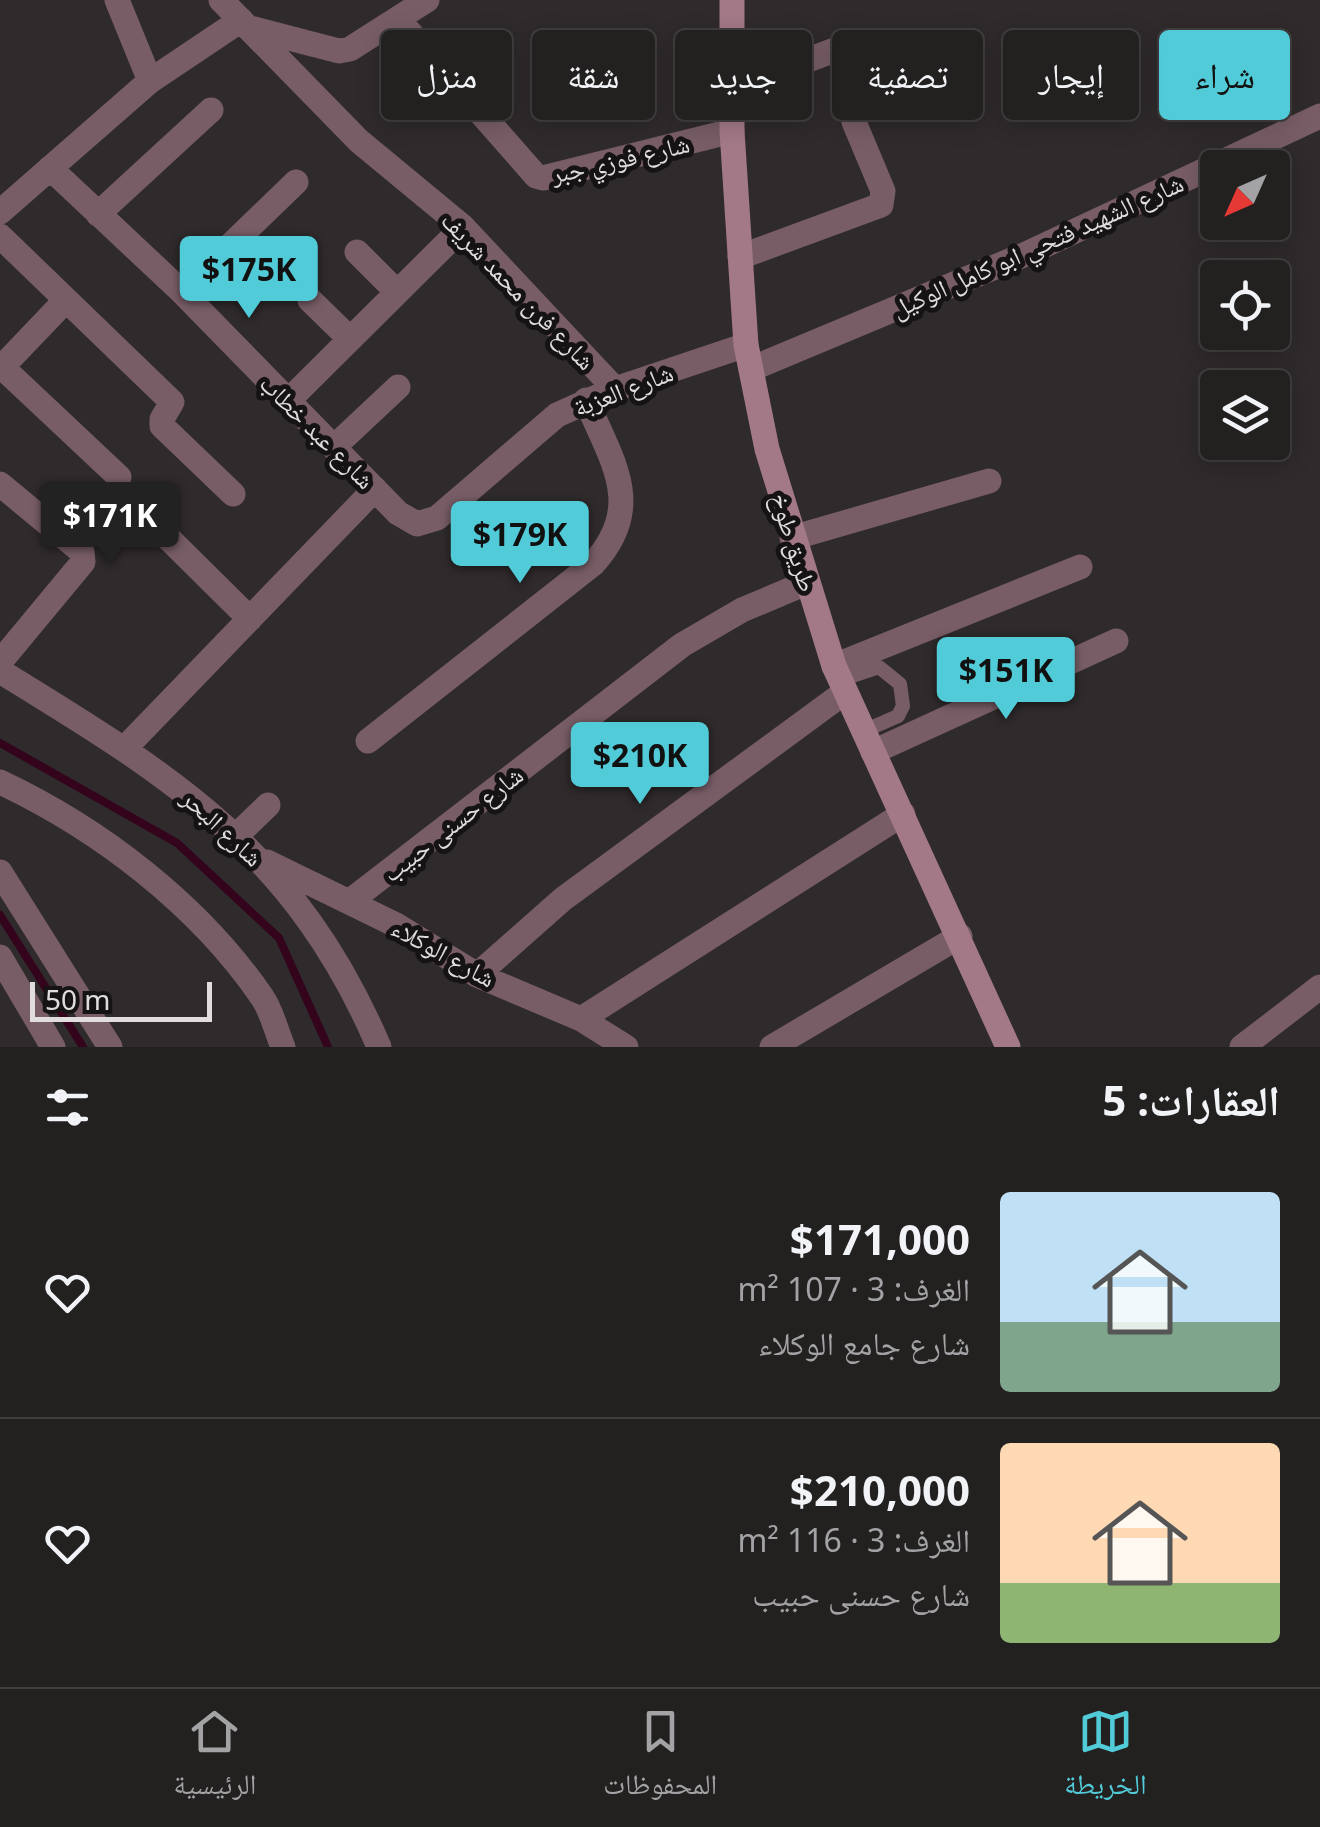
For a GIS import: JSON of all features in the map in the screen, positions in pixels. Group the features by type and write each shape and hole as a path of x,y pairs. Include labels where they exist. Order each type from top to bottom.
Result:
{"main road":[{"name":"طريق طوخ","path":"732,0 732,30"},
{"name":"طريق طوخ","path":"732,120 748,357 792,538 840,680 1008,1047"}],"street":[{"path":"116,0 150,82"},
{"name":"شارع فرن محمد شريف","path":"221,0 359,141 463,227 615,389"},
{"path":"0,212 150,82 245,24 339,50 360,45 427,0"},
{"name":"شارع فوزي جبر","path":"398,19 536,176 550,178 732,131"},
{"path":"98,214 211,110"},
{"name":"شارع الشهيد فتحي ابو كامل الوكيل","path":"748,357 1026,254 1320,116"},
{"path":"740,257 881,205 883,192 854,122"},
{"name":"شارع عبد خطاب","path":"50,168 182,292 406,520 416,524"},
{"path":"182,292 296,182"},
{"path":"288,400 463,227"},
{"path":"0,236 172,402 162,426 232,494"},
{"path":"357,252 397,292"},
{"path":"66,300 1,368 119,476"},
{"path":"310,300 350,340"},
{"name":"شارع العزبة","path":"416,524 437,518 531,433 586,400 615,389 748,357"},
{"path":"334,447 398,387"},
{"path":"368,741 593,564 612,543 622,517 622,488 586,400"},
{"path":"792,538 989,481"},
{"path":"0,484 82,552 83,562 0,662"},
{"path":"125,748 375,489"},
{"path":"153,523 250,619"},
{"path":"477,975 563,899 840,680 1080,568"},
{"name":"شارع حسنى حبيب","path":"350,902 682,645 742,610 806,582"},
{"path":"868,742 1116,642"},
{"name":"شارع البحر","path":"0,671 125,748 196,799 260,859 316,928 360,1003 379,1047"},
{"path":"0,782 34,798 120,854 197,922 264,999 283,1047"},
{"path":"236,836 268,805"},
{"path":"581,1019 903,814"},
{"name":"شارع الوكلاء","path":"260,859 350,902 477,975 581,1019 626,1047"},
{"path":"0,872 110,1047"},
{"path":"772,1047 960,936"},
{"path":"0,957 53,1047"},
{"path":"1242,1047 1320,988"}],"lane":[{"path":"840,680 879,667 900,684 903,706 898,716 868,742"}],"waterway":[{"path":"0,743 177,843 279,938 328,1047"},
{"path":"0,915 83,1047"}]}
